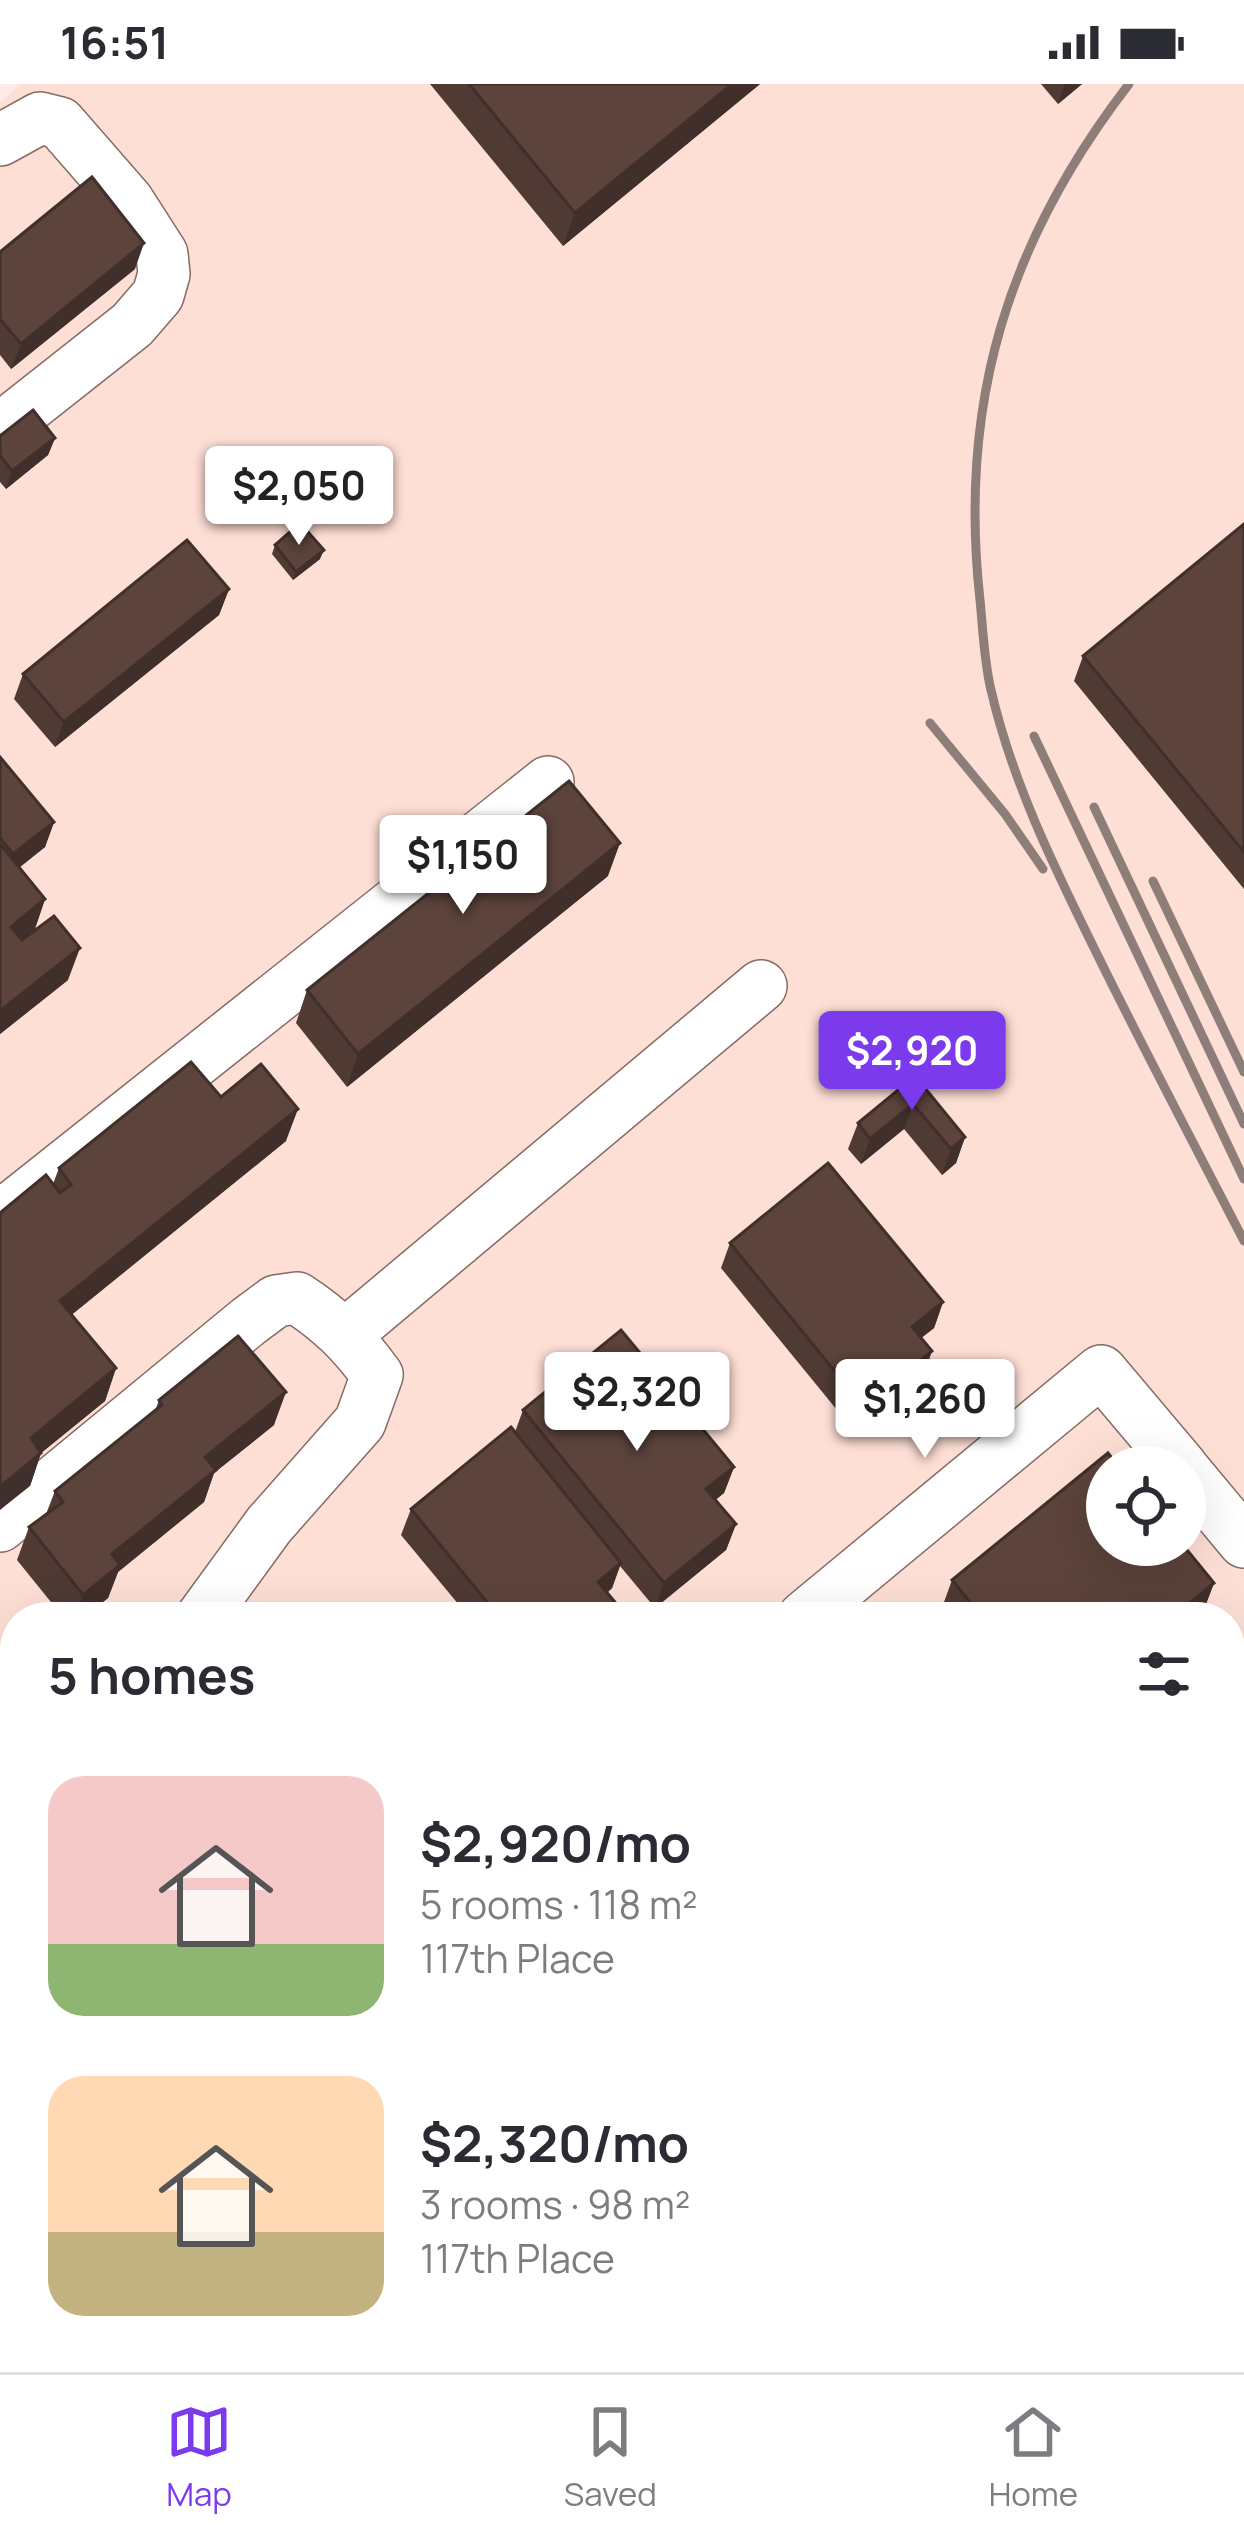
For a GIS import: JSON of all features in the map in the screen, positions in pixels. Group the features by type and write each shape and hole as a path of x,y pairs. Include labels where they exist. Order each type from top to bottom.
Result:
{"street":[{"path":"1,139 40,118 60,123 128,201 162,254 164,274 158,295 132,325 6,413"},
{"path":"0,1217 548,782"},
{"path":"345,1335 761,986"},
{"path":"0,1526 276,1301 298,1298 329,1318 377,1376 360,1422 269,1525 213,1602"},
{"path":"822,1602 1101,1371 1164,1446"},
{"path":"1206,1497 1244,1542"}],"shaded area":[{"path":"22,84 1244,84 1244,1602 0,1602 0,102"}],"building":[{"path":"469,84 732,84 575,213"},
{"path":"92,177 144,243 21,344 0,319 0,252"},
{"path":"33,410 55,438 12,471 0,456 0,436"},
{"path":"300,523 324,550 296,572 275,545"},
{"path":"1244,524 1244,852 1083,656"},
{"path":"187,540 229,589 64,722 23,674"},
{"path":"0,757 54,822 13,854 0,838"},
{"path":"569,781 620,843 358,1054 307,990"},
{"path":"0,844 45,899 11,927 22,940 54,916 80,948 0,1011"},
{"path":"191,1062 221,1097 261,1064 298,1109 60,1301 116,1368 31,1438 41,1453 0,1487 0,1213 46,1175 60,1193 71,1185 59,1168"},
{"path":"915,1076 965,1137 951,1149 913,1104 870,1139 858,1123"},
{"path":"828,1163 943,1302 912,1327 932,1351 864,1407 730,1243"},
{"path":"621,1330 734,1467 706,1489 736,1524 664,1583 523,1410"},
{"path":"238,1336 286,1392 205,1457 216,1470 112,1554 120,1565 83,1595 29,1527 63,1502 55,1491"},
{"path":"511,1427 621,1563 598,1582 615,1602 487,1602 411,1509"},
{"path":"1086,1471 1086,1566 1200,1566 1214,1583 1191,1602 970,1602 952,1580"}],"railway":[{"path":"1129,84 1052,203 1023,264 1001,327 977,458 975,527 984,645 1000,724 1036,823 1113,987 1244,1241"},
{"path":"930,723 1005,814 1043,869"},
{"path":"1034,736 1244,1179"},
{"path":"1094,807 1244,1124"},
{"path":"1153,881 1244,1072"}]}
